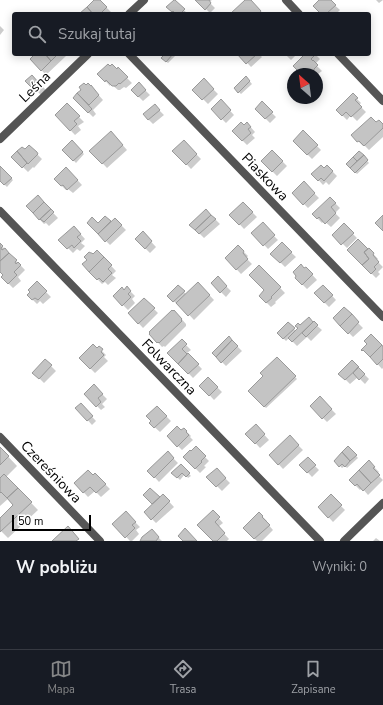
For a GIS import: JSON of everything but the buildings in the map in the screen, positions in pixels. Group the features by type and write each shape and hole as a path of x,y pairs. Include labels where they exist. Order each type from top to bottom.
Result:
{"street":[{"path":"131,12 144,0"},
{"path":"286,0 297,12"},
{"name":"Leśna","path":"0,139 86,56"},
{"name":"Piaskowa","path":"131,56 383,317"},
{"path":"340,56 383,101"},
{"name":"Folwarczna","path":"0,211 320,541"},
{"name":"Czereśniowa","path":"0,437 100,541"},
{"path":"344,541 383,503"}]}
